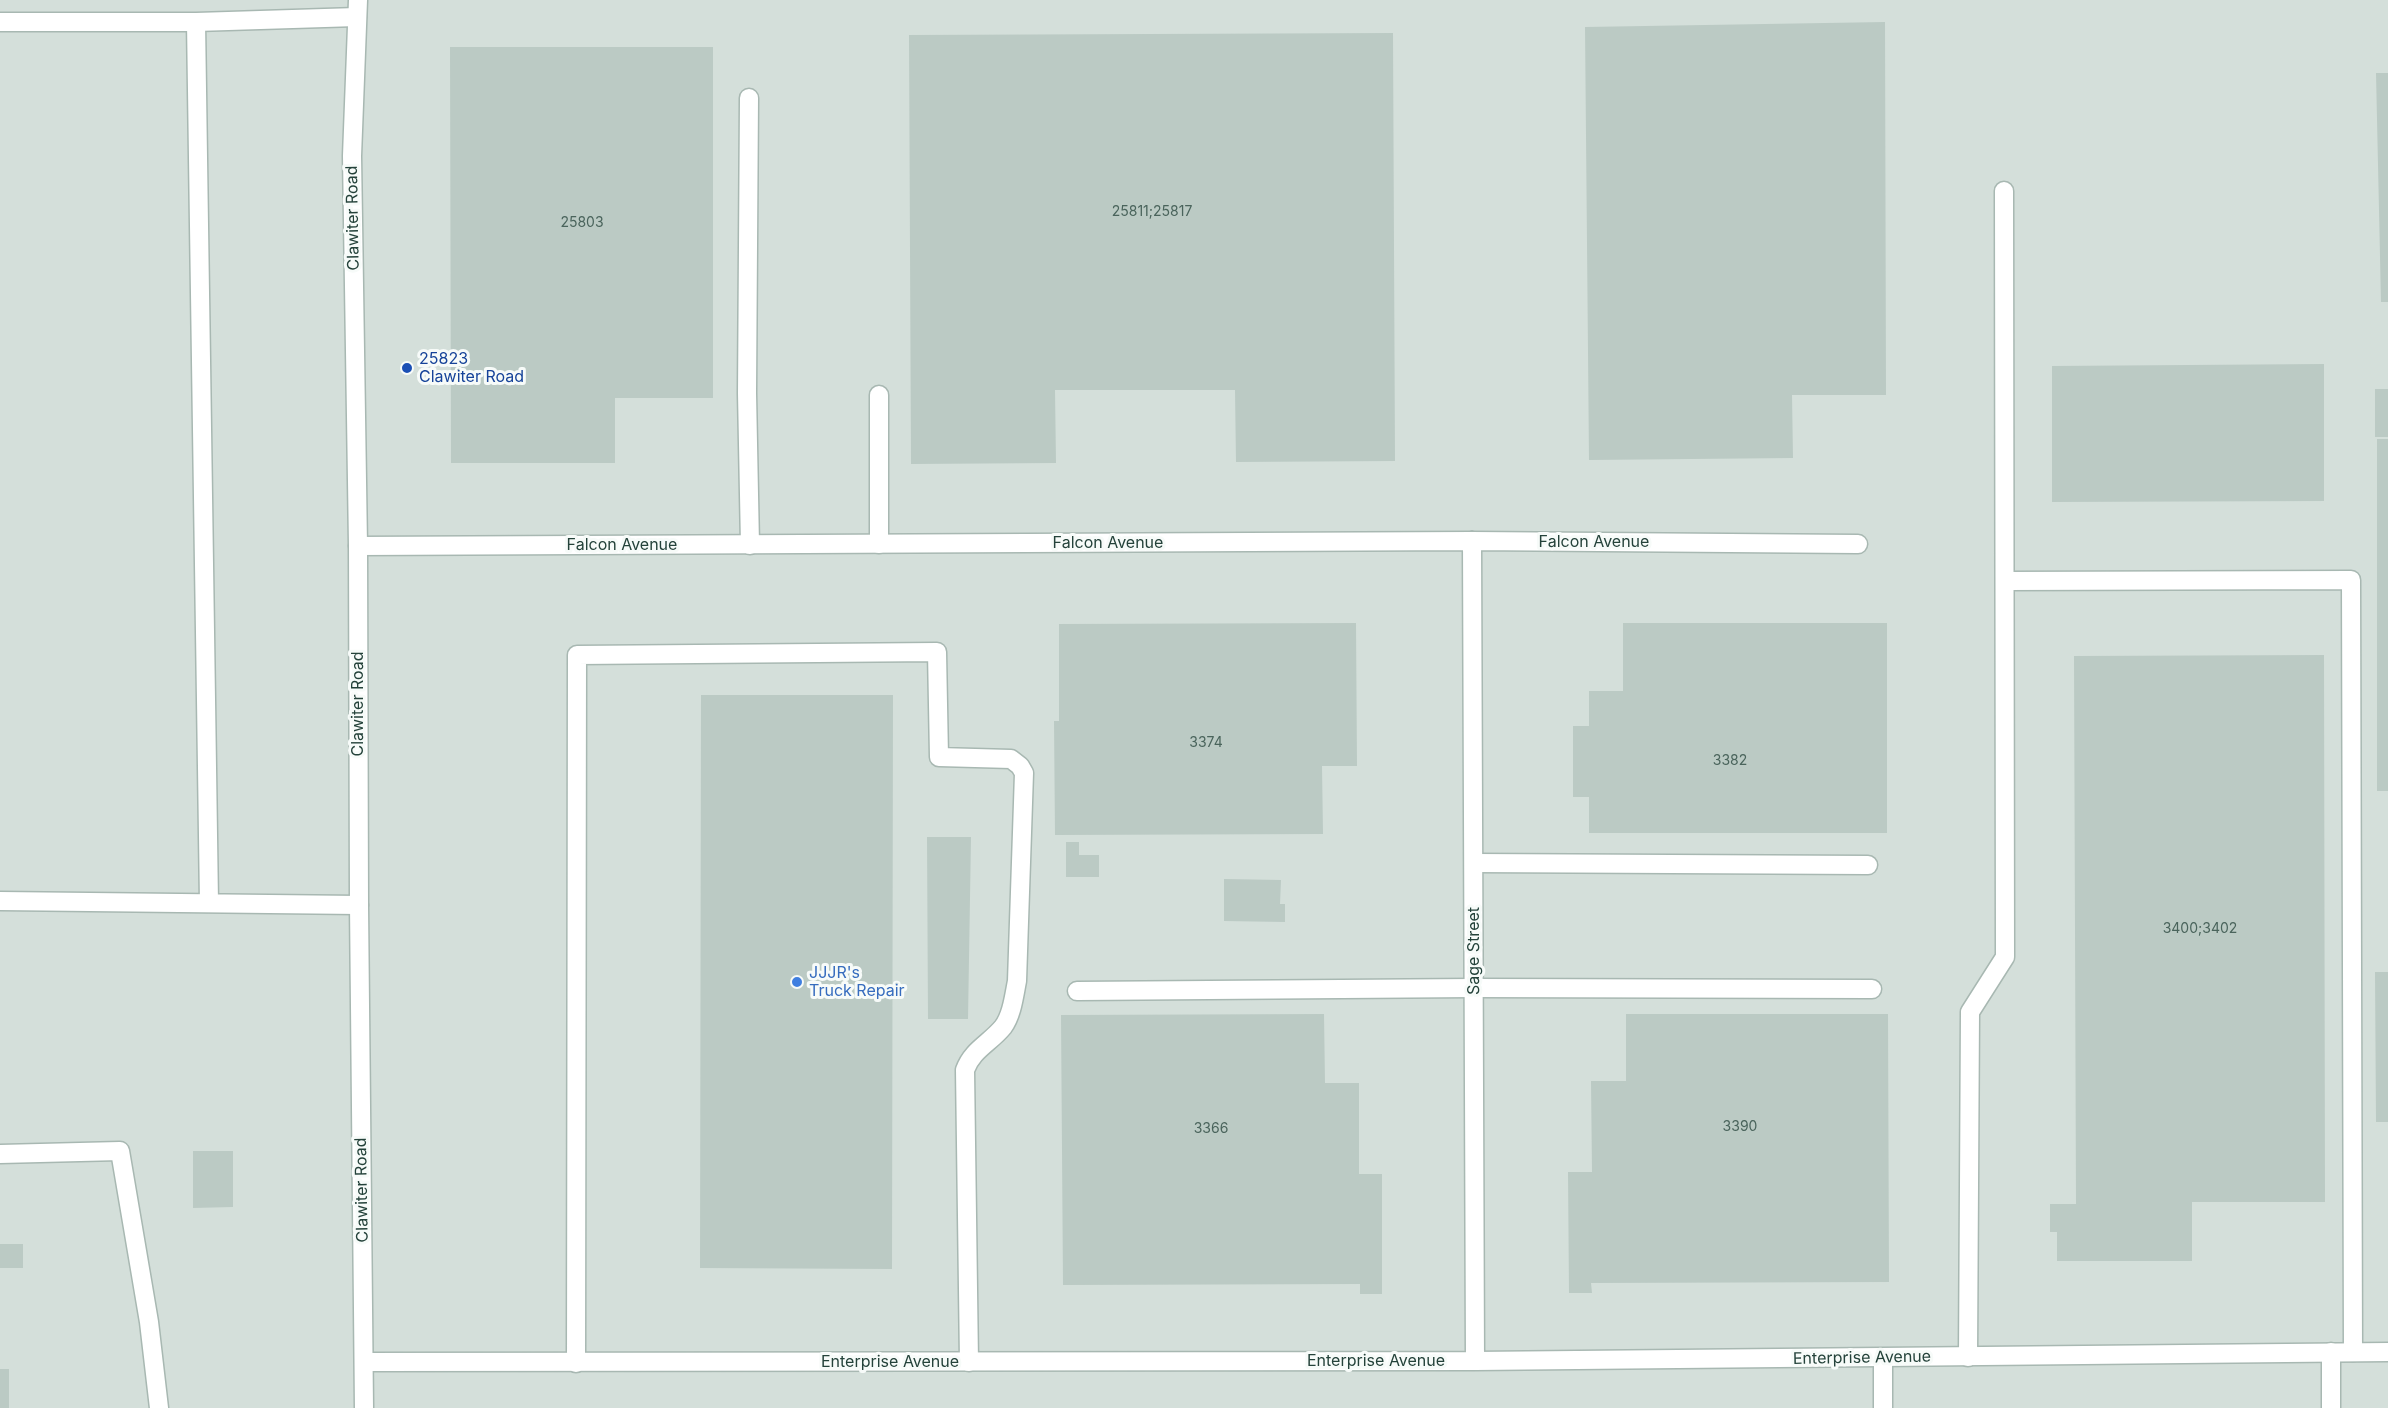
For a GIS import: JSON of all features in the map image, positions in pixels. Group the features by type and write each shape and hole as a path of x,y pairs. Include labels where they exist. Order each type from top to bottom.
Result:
{"street":[{"path":"0,22 196,22 358,8"},
{"name":"Clawiter Road","path":"358,8 352,156 358,546 364,1408"},
{"path":"196,22 209,903"},
{"path":"749,98 747,393 750,545"},
{"path":"1968,1357 1970,1012 2005,957 2004,191"},
{"path":"879,395 879,544"},
{"name":"Falcon Avenue","path":"358,546 1472,541 1858,544"},
{"name":"Sage Street","path":"1472,541 1475,1361"},
{"path":"2005,581 2351,580 2354,1352"},
{"path":"576,1363 577,655 937,652 939,757 1011,759 1020,766 1023,773 1017,981 1013,1002 1003,1026 969,1059 965,1070 969,1362"},
{"path":"1473,863 1868,865"},
{"path":"0,901 359,905"},
{"path":"1077,991 1872,988"},
{"path":"0,1154 120,1151 148,1322 159,1408"},
{"path":"2331,1352 2331,1408"},
{"name":"Enterprise Avenue","path":"364,1362 1475,1361 2388,1352"},
{"path":"1883,1358 1883,1408"}],"shaded area":[{"path":"0,0 2388,0 2388,1408 0,1408"}],"building":[{"path":"1885,22 1886,395 1792,395 1793,458 1589,460 1585,27"},
{"path":"1393,33 1395,461 1236,462 1235,390 1055,390 1056,463 911,464 909,35"},
{"path":"450,47 713,47 713,398 615,398 615,463 451,463"},
{"path":"2376,73 2388,73 2388,302 2381,302"},
{"path":"2324,364 2324,501 2052,502 2052,366"},
{"path":"2375,389 2388,389 2388,437 2375,437"},
{"path":"2377,439 2388,439 2388,791 2377,791"},
{"path":"1356,623 1357,766 1322,766 1323,834 1055,835 1054,721 1059,721 1059,624"},
{"path":"1623,623 1887,623 1887,833 1589,833 1589,797 1573,797 1573,726 1589,726 1589,691 1623,691"},
{"path":"2324,655 2325,1202 2192,1202 2192,1261 2057,1261 2057,1232 2050,1232 2050,1204 2076,1204 2074,656"},
{"name":"JJJR's Truck Repair","path":"701,695 893,695 892,1269 700,1268"},
{"path":"927,837 971,837 968,1019 928,1019"},
{"path":"1066,842 1079,842 1079,855 1099,855 1099,877 1066,877"},
{"path":"1224,879 1281,880 1280,904 1285,904 1285,922 1224,921"},
{"path":"2375,972 2388,972 2388,1122 2376,1122"},
{"path":"1324,1014 1325,1083 1359,1083 1359,1174 1382,1174 1382,1294 1360,1294 1360,1284 1063,1285 1061,1015"},
{"path":"1626,1014 1888,1014 1889,1282 1591,1283 1592,1293 1569,1293 1568,1172 1592,1172 1591,1081 1626,1081"},
{"path":"193,1151 233,1151 233,1207 193,1208"},
{"path":"0,1244 23,1244 23,1268 0,1268"},
{"path":"0,1369 9,1369 9,1408 0,1408"}],"place":[{"name":"25823 Clawiter Road","path":"407,368"},
{"name":"JJJR's Truck Repair","path":"797,982"}]}
